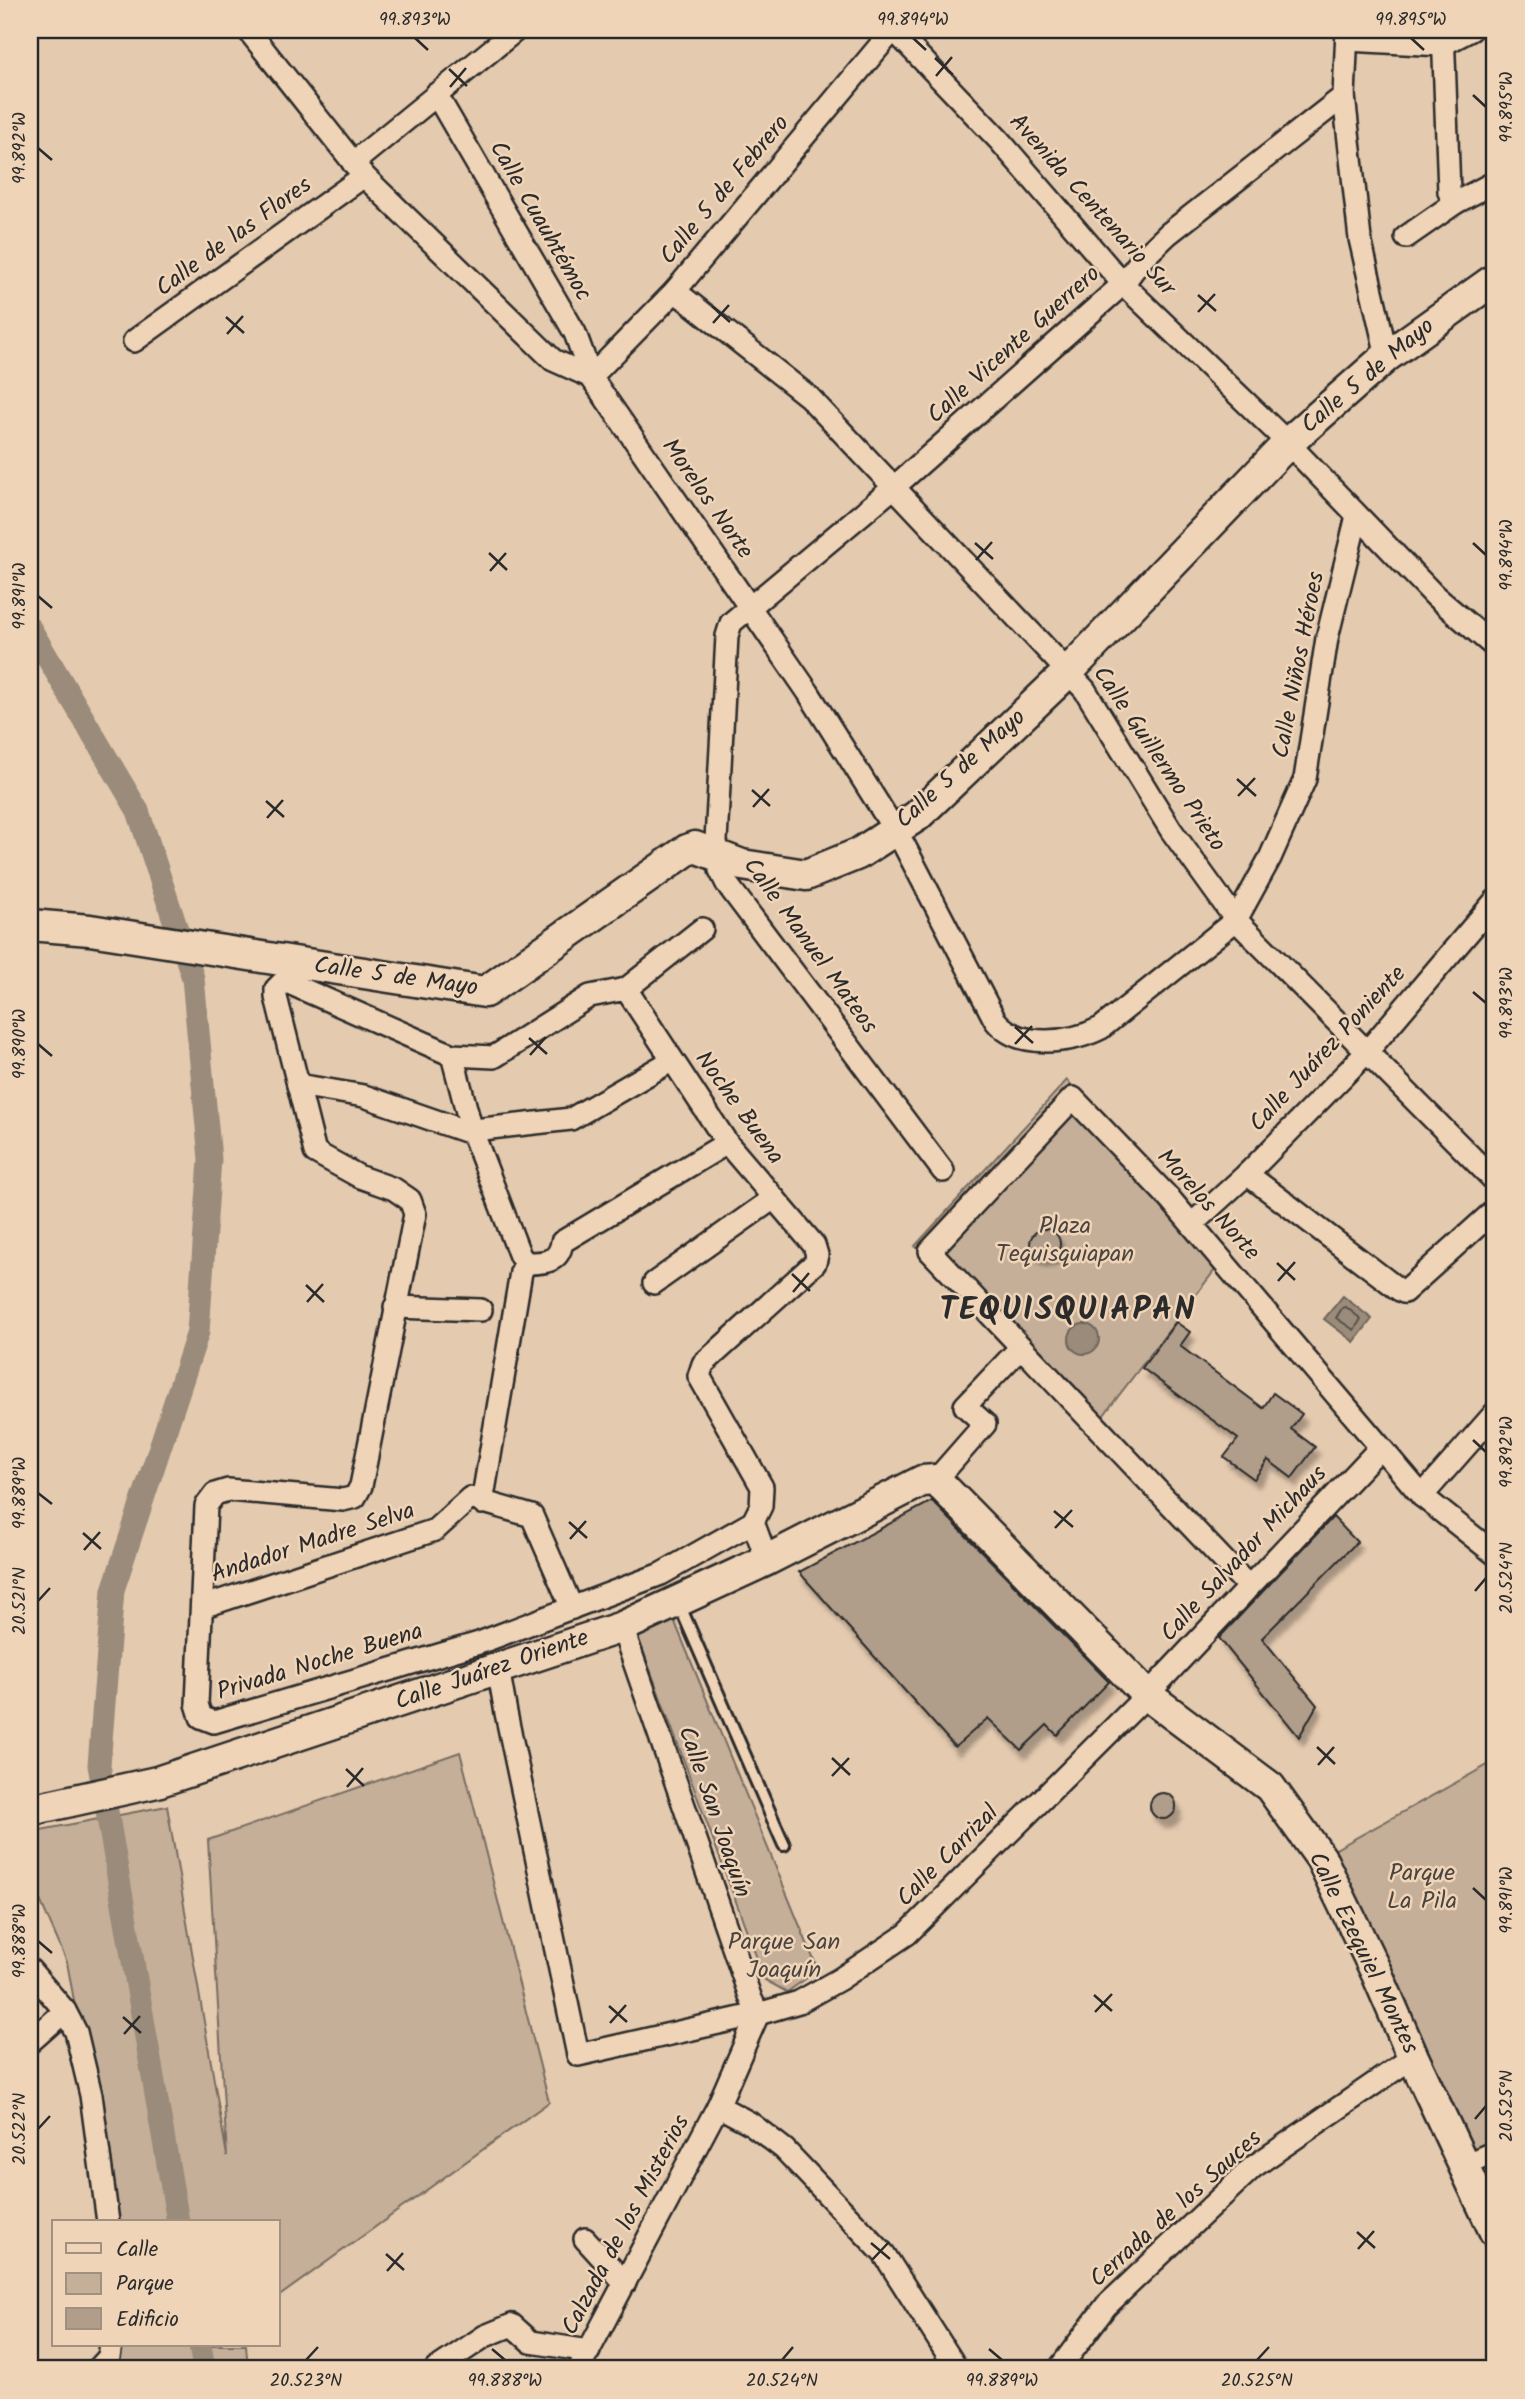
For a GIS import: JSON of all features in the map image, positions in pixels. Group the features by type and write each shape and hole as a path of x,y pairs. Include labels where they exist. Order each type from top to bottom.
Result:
{"street":[{"path":"248,30 358,169 554,360 591,377"},
{"name":"Calle de las Flores","path":"134,341 358,169 436,94 516,30"},
{"name":"Avenida Centenario Sur","path":"893,30 999,139 1123,284 1288,443 1435,596 1495,647"},
{"name":"Calle 5 de Febrero","path":"591,377 675,291 893,30"},
{"path":"1387,356 1360,239 1344,96 1347,35 1443,37 1471,30"},
{"path":"1443,37 1449,192 1455,203"},
{"name":"Calle Cuauhtémoc","path":"436,94 575,333 591,377"},
{"name":"Calle Vicente Guerrero","path":"750,607 893,488 1123,284 1141,260 1168,234 1344,96"},
{"path":"1406,237 1455,203 1495,182"},
{"name":"Calle Guillermo Prieto","path":"675,291 808,397 1085,690 1171,830 1236,920 1495,1181"},
{"name":"Calle 5 de Mayo","path":"30,925 90,930 485,992 695,847 741,865 806,875 858,854 917,816 1068,672 1288,443 1387,356 1489,291"},
{"name":"Morelos Norte","path":"591,377 808,692 904,845 995,1020 1003,1030 1051,1042"},
{"name":"Calle Niños Héroes","path":"1051,1042 1085,1036 1101,1028 1236,920 1270,858 1304,779 1327,638 1357,516"},
{"name":"Calle Manuel Mateos","path":"750,607 731,623 727,636 716,841 720,870 727,884 943,1171"},
{"name":"Calle Juárez Poniente","path":"1192,1224 1247,1174 1366,1053 1495,901"},
{"path":"702,929 626,989 590,996 494,1057 452,1055 472,1130 520,1256 526,1263 546,1263 555,1258 562,1242 727,1143"},
{"name":"Privada Noche Buena","path":"452,1055 289,983 282,983 276,989 315,1152 360,1177 394,1189 410,1200 415,1214 361,1486 355,1497 343,1500 228,1490 215,1494 206,1506 197,1704 201,1717 214,1721 479,1643 661,1574 753,1522"},
{"name":"Noche Buena","path":"626,989 727,1143 814,1245 817,1255 815,1263 703,1364 699,1376 762,1487 761,1506 753,1522"},
{"path":"298,1085 364,1096 466,1131 571,1119 671,1060"},
{"name":"Morelos Norte","path":"1021,1347 929,1251 1073,1098 1192,1224 1422,1496 1495,1554"},
{"path":"1247,1174 1404,1292 1495,1210"},
{"path":"654,1283 774,1198"},
{"path":"526,1263 521,1272 476,1501 532,1516 572,1608"},
{"path":"395,1307 481,1310"},
{"path":"936,1480 985,1424 965,1406 1021,1347 1249,1587"},
{"path":"1422,1496 1495,1413"},
{"name":"Calle Salvador Michaus","path":"1147,1695 1380,1448"},
{"name":"Calle Juárez Oriente","path":"34,1809 157,1783 622,1627 767,1560 922,1482 936,1480"},
{"name":"Calle Ezequiel Montes","path":"936,1480 1147,1695 1270,1787 1321,1858 1377,1974 1413,2057 1492,2217"},
{"name":"Andador Madre Selva","path":"202,1607 435,1530 476,1501"},
{"path":"753,1522 767,1560"},
{"name":"Calle San Joaquín","path":"622,1627 758,2014"},
{"name":"Calle Carrizal","path":"498,1668 508,1727 578,2055 758,2014 799,2002 840,1979 907,1934 1147,1695"},
{"path":"30,1970 65,2011 76,2032 91,2095 108,2220"},
{"path":"30,2042 65,2011"},
{"path":"758,2014 718,2105 750,2123 784,2149 884,2254 957,2369"},
{"name":"Cerrada de los Sauces","path":"1059,2369 1106,2306 1253,2167 1413,2057"},
{"name":"Calzada de los Misterios","path":"583,2364 718,2105"},
{"path":"1465,2165 1495,2152"},
{"path":"585,2239 625,2283"},
{"path":"436,2369 485,2336 512,2325 531,2342 583,2364"},
{"path":"98,2369 109,2357 111,2346"}],"lane":[{"path":"677,1602 783,1845"}],"green space":[{"name":"Plaza Tequisquiapan","path":"1067,1080 1221,1262 1100,1420 915,1246"},
{"name":"Parque San Joaquín","path":"674,1620 818,1970 787,1992 765,1980 637,1634"},
{"path":"460,1752 549,2102 280,2296 280,2220 114,2220 67,1962 30,1877 30,1832 167,1806 227,2156 208,1840"},
{"name":"Parque La Pila","path":"1495,1761 1495,2221 1327,1854"},
{"path":"120,2346 246,2346 248,2369 117,2369"}],"water":[{"path":"1343,1296 1372,1319 1354,1342 1324,1319"},
{"path":"1084,1324 1090,1325 1098,1333 1098,1345 1090,1353 1084,1354 1078,1353 1070,1345 1069,1339 1070,1333 1078,1325"}],"building":[{"path":"1045,1229 1051,1230 1059,1238 1059,1250 1051,1258 1045,1259 1039,1258 1031,1250 1030,1244 1031,1238 1039,1230"},
{"path":"1176,1322 1190,1332 1180,1346 1263,1408 1273,1393 1302,1414 1291,1429 1315,1447 1292,1478 1268,1460 1254,1479 1224,1457 1238,1439 1142,1368"},
{"path":"932,1501 1109,1682 1057,1735 1047,1725 1021,1750 988,1718 955,1747 799,1572"},
{"path":"1333,1517 1357,1542 1262,1638 1317,1705 1299,1737 1219,1638"},
{"path":"1163,1793 1172,1797 1176,1806 1172,1815 1163,1819 1154,1815 1150,1806 1154,1797"}],"waterway":[{"path":"30,628 138,811 193,978 210,1159 198,1332 113,1590 99,1765 178,2220"},
{"path":"200,2346 204,2369"}],"district":[{"name":"TEQUISQUIAPAN","path":"1068,1310"}]}
